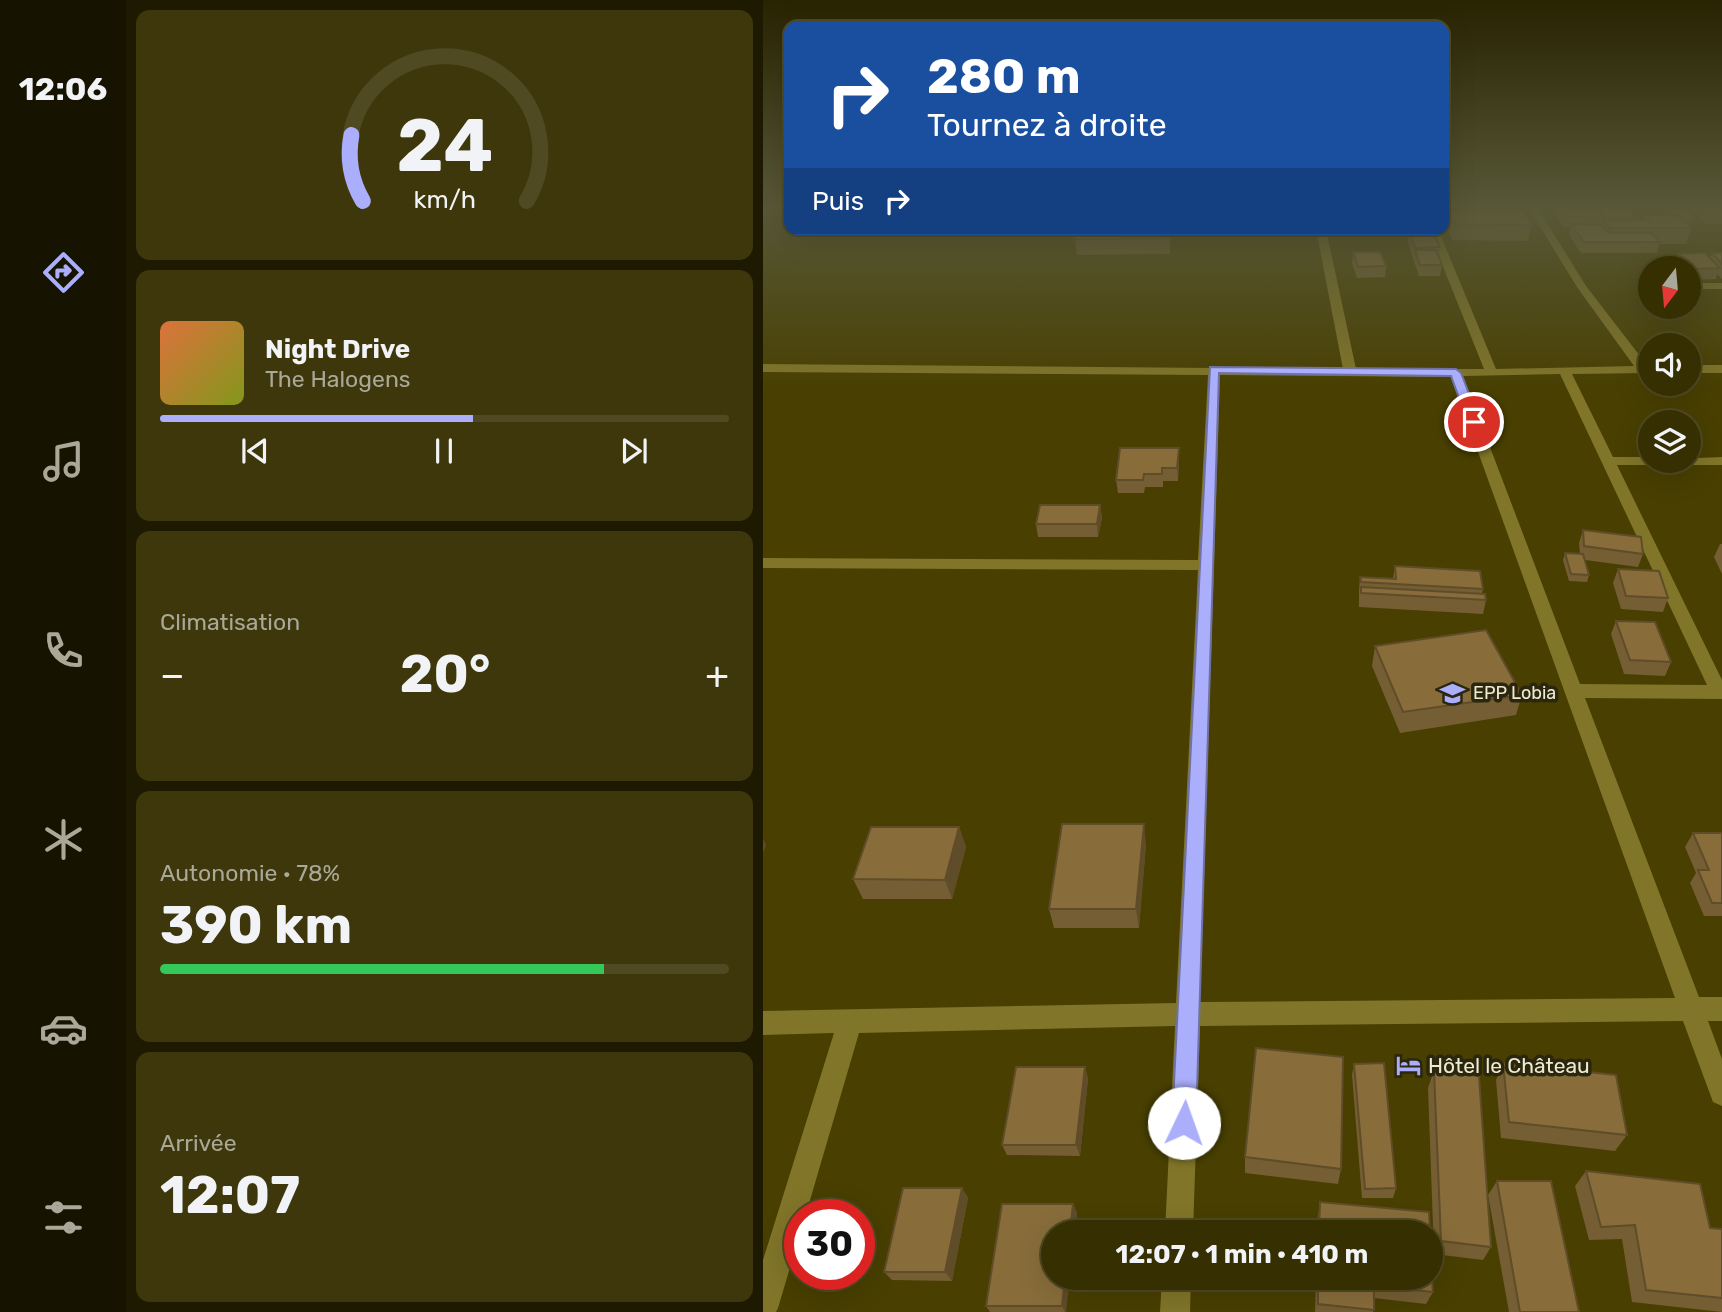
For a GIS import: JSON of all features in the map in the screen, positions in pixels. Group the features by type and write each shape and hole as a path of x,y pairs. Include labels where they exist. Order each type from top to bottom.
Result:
{"street":[{"path":"1329,268 1350,371"},
{"path":"1449,268 1492,373"},
{"path":"1570,268 1581,287 1638,358"},
{"path":"1701,286 1722,286"},
{"path":"763,368 1456,373 1638,369"},
{"path":"1701,369 1722,369"},
{"path":"1180,1220 1213,370"},
{"path":"1565,372 1721,692 1575,691"},
{"path":"1456,373 1722,1093"},
{"path":"1610,461 1722,461"},
{"path":"763,563 1205,565"},
{"path":"763,1023 1189,1014 1722,1009"},
{"path":"763,1308 850,1023"},
{"path":"1175,1312 1176,1290"}],"building":[{"path":"1120,448 1179,448 1177,468 1162,468 1162,474 1144,474 1143,480 1116,480"},
{"path":"1040,505 1100,505 1097,524 1036,524"},
{"path":"1583,530 1641,537 1643,554 1584,546"},
{"path":"1565,553 1583,554 1589,575 1571,574"},
{"path":"1395,566 1480,571 1483,589 1361,582 1360,577 1396,579"},
{"path":"1618,569 1659,571 1668,598 1626,596"},
{"path":"1361,587 1485,594 1486,600 1361,593"},
{"path":"1616,621 1655,622 1671,662 1630,660"},
{"path":"1486,630 1522,695 1403,712 1375,646"},
{"path":"1062,824 1144,824 1136,909 1049,909"},
{"path":"871,827 959,827 945,880 853,879"},
{"path":"1693,833 1722,833 1722,903 1712,903 1698,870 1709,870"},
{"path":"1256,1048 1343,1057 1341,1169 1245,1157"},
{"path":"1384,1063 1396,1188 1365,1189 1354,1064"},
{"path":"1503,1063 1616,1075 1627,1135 1509,1122"},
{"path":"1016,1067 1085,1067 1076,1145 1002,1145"},
{"path":"1434,1071 1479,1076 1491,1247 1443,1241 1443,1220 1440,1220"},
{"path":"1586,1171 1700,1184 1710,1228 1722,1229 1722,1298 1646,1290 1635,1225 1601,1227"},
{"path":"1497,1181 1551,1181 1579,1312 1520,1312"},
{"path":"903,1188 962,1188 945,1272 884,1272"},
{"path":"1320,1202 1429,1212 1429,1220 1319,1220"},
{"path":"1002,1204 1073,1204 1071,1220 1041,1220 1041,1290 1064,1290 1062,1306 986,1306"},
{"path":"1318,1290 1374,1290 1374,1310 1318,1304"}],"place":[{"name":"EPP Lobia","path":"1453,693"},
{"name":"Hôtel le Château","path":"1408,1065"}],"route":[{"path":"1184,1123 1213,370 1456,373 1474,422"}]}
